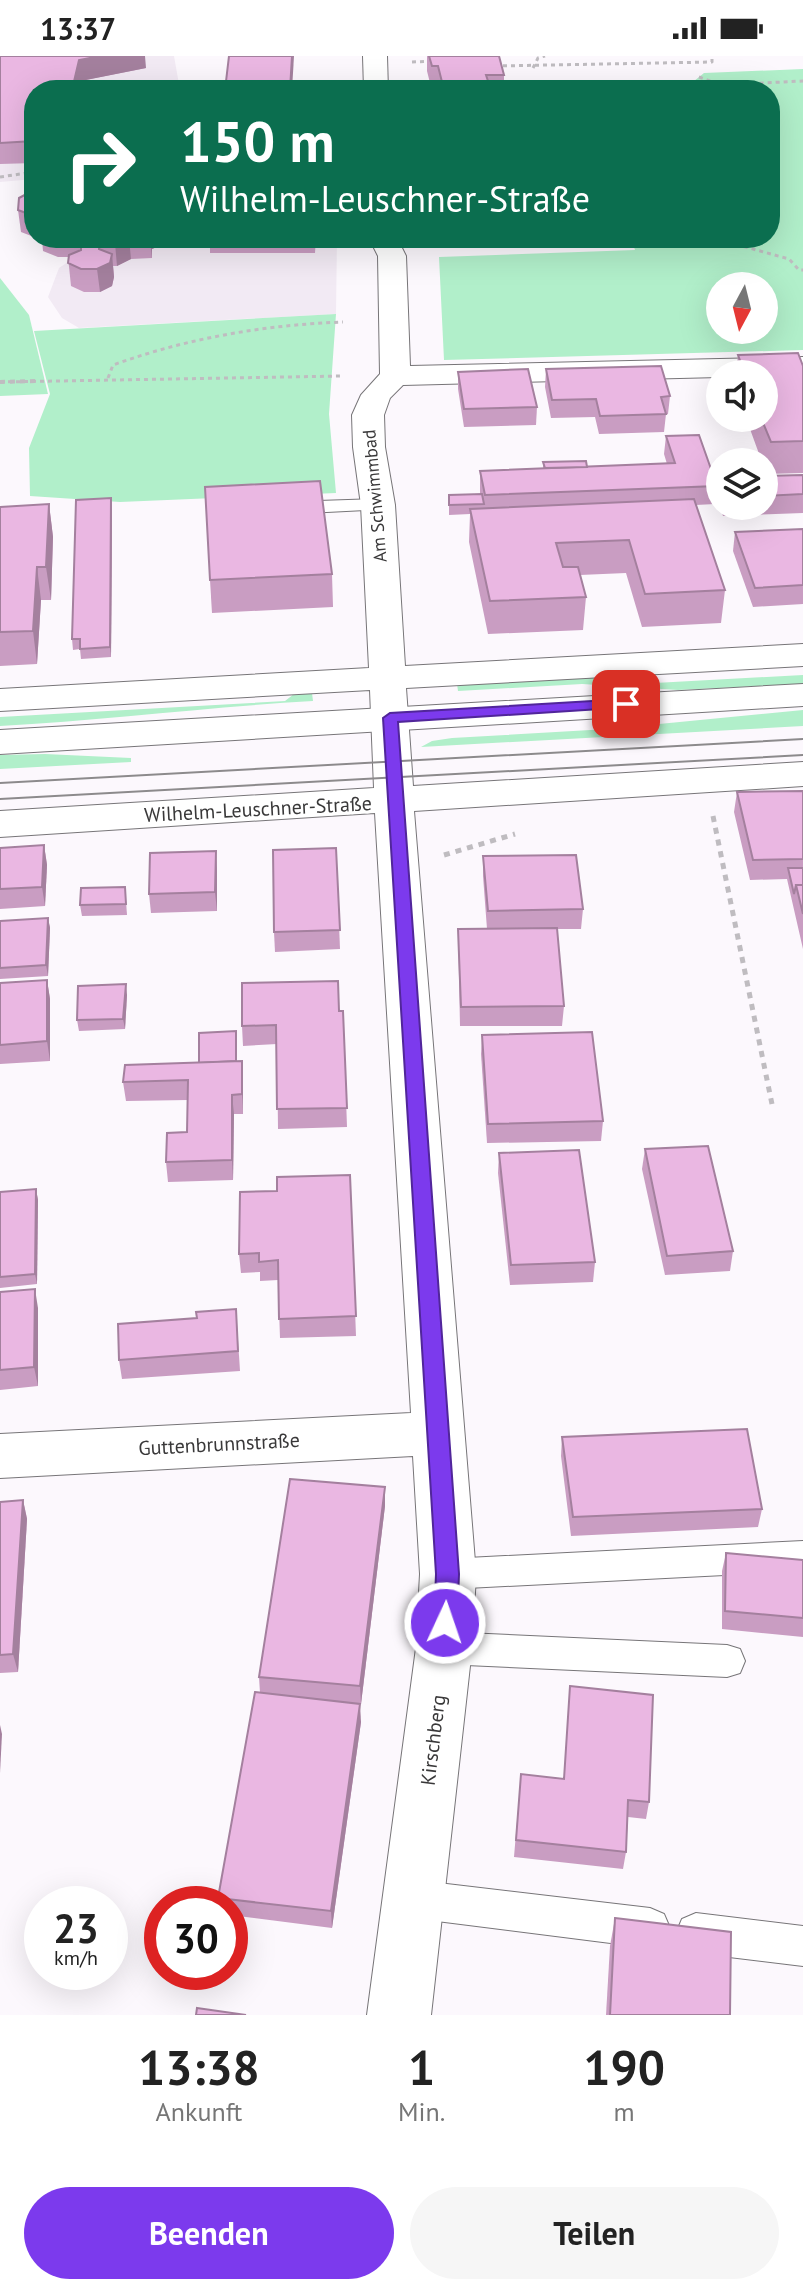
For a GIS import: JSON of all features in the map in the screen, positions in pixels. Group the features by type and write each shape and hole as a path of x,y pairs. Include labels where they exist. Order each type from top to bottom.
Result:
{"street":[{"path":"375,59 376,80"},
{"path":"388,248 392,256 395,376 803,366"},
{"name":"Am Schwimmbad","path":"390,718 378,505 368,415 376,395 395,376"},
{"path":"0,700 803,655"},
{"path":"0,742 803,695"},
{"name":"Kirschberg","path":"390,718 448,1574 444,1648 399,2015"},
{"name":"Wilhelm-Leuschner-Straße","path":"0,824 803,774"},
{"name":"Guttenbrunnstraße","path":"0,1456 439,1433"}],"lane":[{"path":"265,509 378,505"},
{"path":"448,1574 803,1556"},
{"path":"444,1648 727,1661"},
{"path":"413,1899 803,1946"}],"path":[{"path":"533,68 538,58 545,56"},
{"path":"487,64 533,68 712,62 712,56"},
{"path":"375,59 447,61"},
{"path":"699,77 708,80"},
{"path":"780,82 803,81"},
{"path":"0,177 24,173"},
{"path":"748,248 789,259 799,270 803,270"},
{"path":"108,378 113,365 200,338 343,322"},
{"path":"0,382 395,376"},
{"path":"713,816 773,1109"}],"shaded area":[{"path":"0,56 174,56 178,80 24,80 24,180 0,182"},
{"path":"43,248 337,248 336,314 79,328 62,318 48,297 59,268 75,257 58,257 43,251"}],"green space":[{"path":"803,69 803,350 444,360 439,257 634,248 780,248 780,80 695,80 704,73"},
{"path":"0,278 29,315 48,394 0,396"},
{"path":"336,314 329,414 336,493 120,502 30,496 29,448 50,394 34,331"},
{"path":"652,674 655,683 803,675 803,684 678,690 582,684 458,691 457,684"},
{"path":"312,693 313,701 0,726 0,717 285,701 294,694"},
{"path":"803,710 803,726 421,747 432,741 452,738 608,729"},
{"path":"0,755 131,758 131,762 0,769"}],"building":[{"path":"0,56 100,56 79,60 74,80 24,80 24,142 0,143"},
{"path":"229,56 292,56 291,80 226,80"},
{"path":"429,56 499,56 504,75 486,75 488,80 442,80 438,66 432,66"},
{"path":"24,195 24,212 18,210 19,198"},
{"path":"99,248 112,254 110,263 97,269 81,269 68,263 69,255"},
{"path":"798,353 803,366 803,441 771,442 767,432 778,432 778,360 740,360 738,355"},
{"path":"661,366 670,396 661,397 666,414 600,416 596,399 552,400 546,369"},
{"path":"528,369 537,407 464,409 458,372"},
{"path":"699,435 706,455 706,486 485,495 480,471 675,463 666,436"},
{"path":"586,461 587,467 545,468 543,462"},
{"path":"803,475 803,494 778,495 778,476"},
{"path":"320,481 332,574 210,580 205,487"},
{"path":"482,494 484,504 449,505 449,495"},
{"path":"111,498 110,647 80,649 80,639 72,639 76,500"},
{"path":"694,499 725,590 645,594 629,540 556,543 563,567 578,567 586,597 490,601 470,509"},
{"path":"49,504 46,567 37,567 33,631 0,632 0,507"},
{"path":"803,529 803,585 755,588 735,532"},
{"path":"803,791 803,859 753,860 737,792"},
{"path":"44,845 42,887 0,889 0,848"},
{"path":"336,848 340,930 274,932 273,850"},
{"path":"216,851 215,892 149,894 150,853"},
{"path":"576,855 583,909 488,911 483,856"},
{"path":"788,868 803,868 803,885 796,885 794,894"},
{"path":"796,885 803,885 803,914"},
{"path":"125,887 126,904 80,905 81,888"},
{"path":"48,918 46,965 0,968 0,921"},
{"path":"557,928 564,1006 461,1007 458,929"},
{"path":"47,980 47,1041 0,1045 0,983"},
{"path":"338,981 339,1011 343,1011 347,1108 277,1109 276,1025 242,1026 242,983"},
{"path":"126,984 123,1019 77,1020 78,986"},
{"path":"236,1031 236,1061 199,1063 199,1033"},
{"path":"592,1032 603,1121 488,1124 482,1035"},
{"path":"242,1061 242,1094 232,1095 232,1160 166,1162 167,1133 187,1132 188,1080 123,1082 125,1065"},
{"path":"708,1146 733,1251 667,1256 645,1149"},
{"path":"579,1150 595,1262 511,1265 499,1153"},
{"path":"350,1175 356,1316 279,1319 278,1260 259,1262 259,1253 239,1254 240,1192 277,1191 277,1177"},
{"path":"36,1189 35,1274 0,1277 0,1192"},
{"path":"35,1289 34,1367 0,1370 0,1292"},
{"path":"236,1309 238,1351 119,1360 118,1324 197,1318 196,1312"},
{"path":"747,1429 762,1509 573,1517 562,1437"},
{"path":"290,1479 385,1487 360,1686 259,1677"},
{"path":"23,1500 13,1654 0,1655 0,1502"},
{"path":"726,1553 803,1560 803,1618 725,1611"},
{"path":"570,1686 653,1695 649,1802 628,1800 626,1852 516,1840 521,1774 564,1779"},
{"path":"255,1692 360,1704 331,1911 248,1901 248,1886 220,1886"},
{"path":"615,1918 731,1932 730,2015 610,2015"},
{"path":"197,2008 246,2015 196,2015"}],"tram line":[{"path":"0,783 803,739"},
{"path":"0,799 803,755"}],"route":[{"path":"445,1623 448,1574 390,718 626,704"}]}
